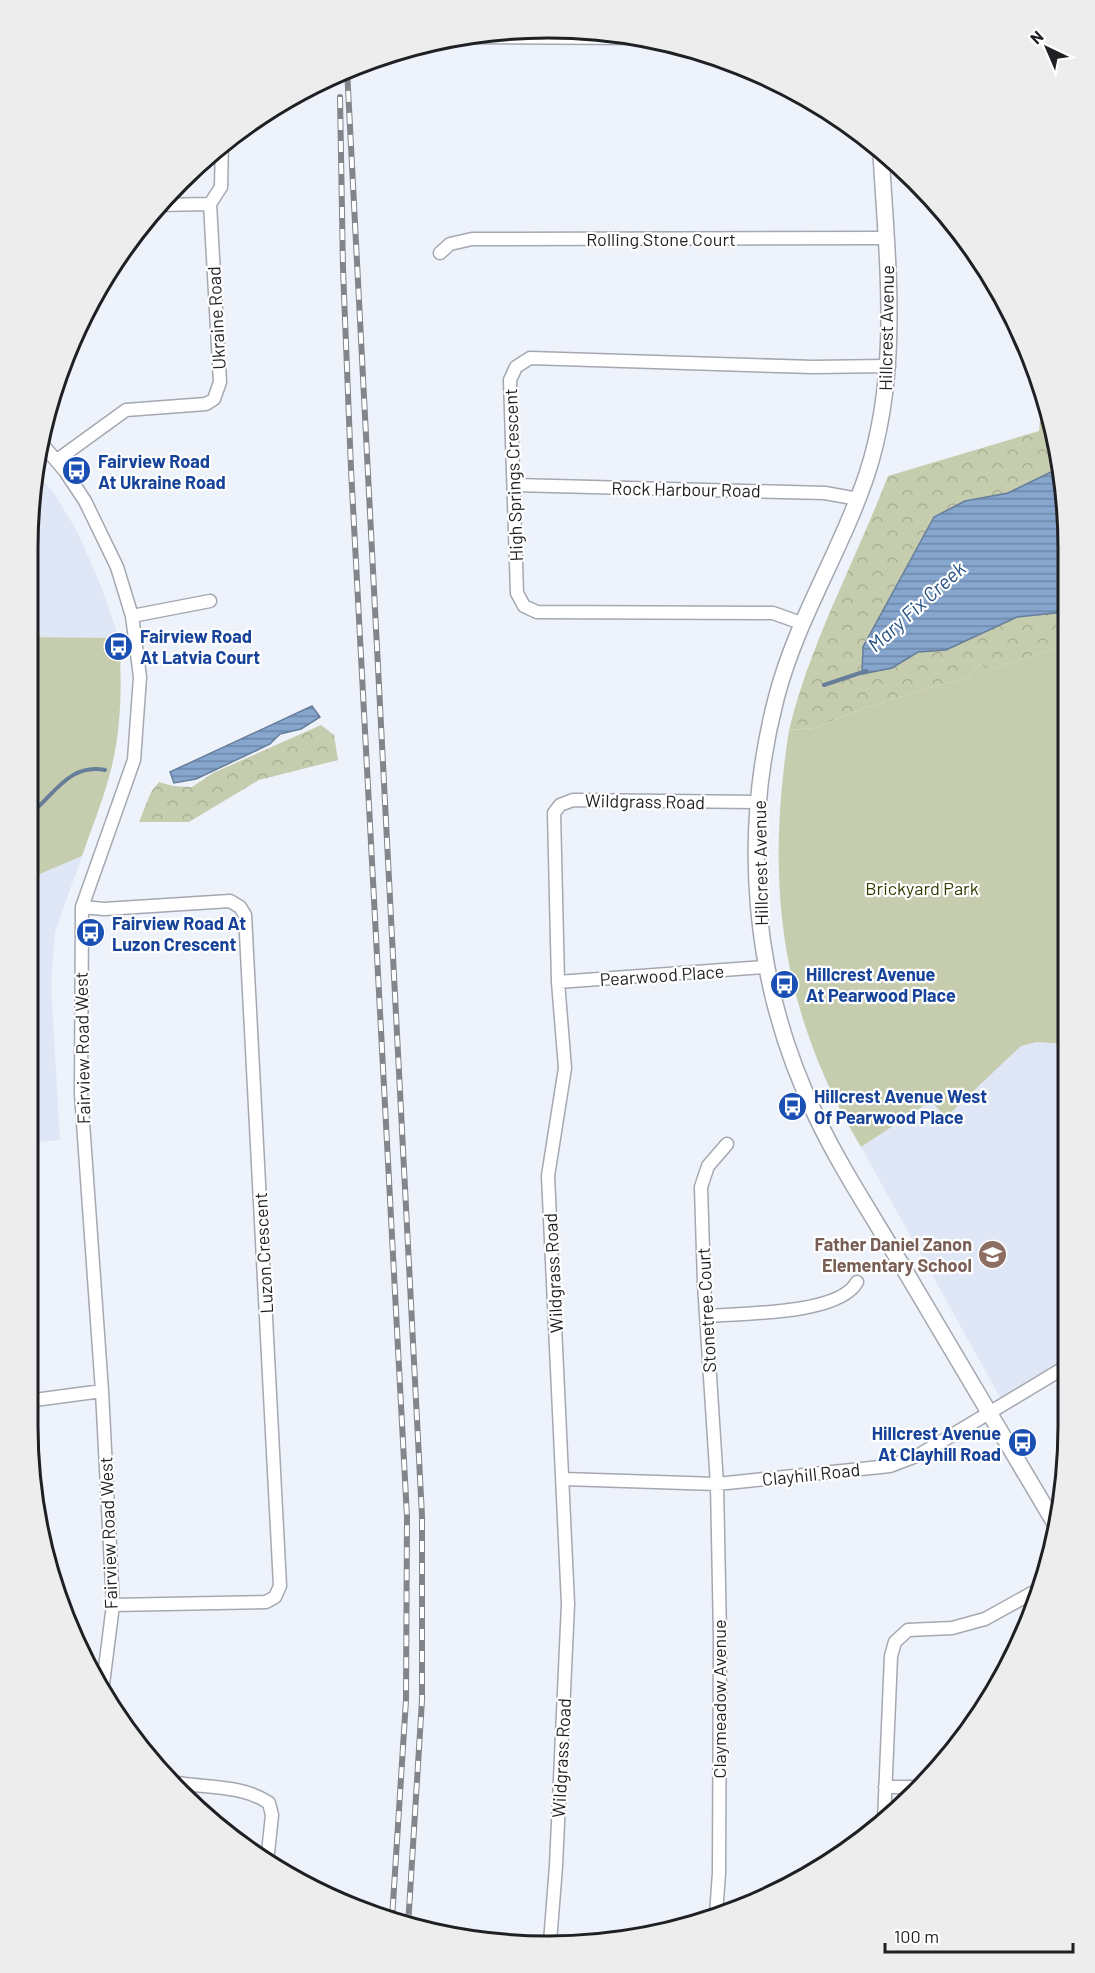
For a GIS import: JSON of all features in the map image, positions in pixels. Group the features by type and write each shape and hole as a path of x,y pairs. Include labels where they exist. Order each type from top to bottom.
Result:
{"street":[{"path":"170,205 210,204 221,187 222,155"},
{"name":"Hillcrest Avenue","path":"881,162 889,366 881,420 858,499 801,623 781,680 769,726 757,802 757,886 765,967 786,1045 820,1124 1050,1515"},
{"name":"Ukraine Road","path":"57,460 126,410 200,405 214,399 220,382 210,204"},
{"name":"Rolling Stone Court","path":"440,253 450,244 472,238 885,238"},
{"name":"High Springs Crescent","path":"801,623 764,613 534,610 521,602 517,593 515,485 508,386 516,367 530,358 813,367 889,366"},
{"name":"Fairview Road West","path":"47,449 57,460 102,532 117,567 132,616 140,677 134,760 82,907 81,1094 102,1391 113,1605 104,1676"},
{"name":"Rock Harbour Road","path":"515,485 825,493 858,499"},
{"path":"132,616 210,601"},
{"name":"Wildgrass Road","path":"550,1936 568,1616 564,1479 548,1176 565,1068 558,982 553,820 560,805 573,800 757,802"},
{"name":"Luzon Crescent","path":"82,907 104,909 230,901 240,907 245,915 280,1586 275,1597 266,1602 113,1605"},
{"name":"Pearwood Place","path":"558,982 765,967"},
{"name":"Stonetree Court","path":"717,1484 701,1186 708,1166 727,1144"},
{"path":"707,1316 825,1305 846,1295 857,1282"},
{"name":"Clayhill Road","path":"564,1479 717,1484 890,1466 919,1455 1058,1372"},
{"path":"38,1400 102,1391"},
{"name":"Claymeadow Avenue","path":"717,1484 720,1671 719,1873 717,1906"},
{"path":"884,1809 891,1656 896,1642 908,1630 952,1628 985,1619 1028,1595"},
{"path":"185,1784 232,1791 244,1790 269,1803 272,1810 268,1852"},
{"path":"885,1787 907,1787"}],"shaded area":[{"path":"42,480 53,492 77,531 101,586 119,638 38,637 38,548"},
{"path":"82,856 55,932 51,984 60,1140 38,1142 38,875"},
{"name":"Father Daniel Zanon Elementary School","path":"1037,1042 1058,1044 1058,1366 1001,1399 861,1147 932,1101 946,1117 1021,1046"}],"green space":[{"path":"1040,417 1048,448 1056,514 1058,648 988,670 980,664 967,677 864,708 814,728 789,730 821,633 888,476 1039,431"},
{"path":"38,637 119,638 121,691 119,725 109,777 82,856 38,875"},
{"name":"Brickyard Park","path":"1058,648 1058,1044 1037,1042 1021,1046 946,1117 931,1101 861,1147 834,1096 812,1046 796,996 786,945 780,894 779,841 782,787 789,730 814,728 864,708 967,677 980,664 988,670"},
{"path":"321,725 334,735 338,760 259,780 189,822 139,822 151,792 159,782 173,786 192,787 213,773"}],"water":[{"path":"1052,472 1058,548 1058,613 1017,617 946,650 918,652 892,668 862,674 863,647 934,517 965,501 1008,493"},
{"path":"312,706 320,717 301,729 280,734 270,744 196,779 174,783 170,772"}],"waterway":[{"name":"Mary Fix Creek","path":"824,685 866,671"},
{"name":"Mary Fix Creek","path":"38,807 71,776 92,769 105,770"}],"railway":[{"path":"347,78 422,1516 422,1700 409,1916"},
{"path":"340,97 343,269 351,469 407,1517 406,1700 393,1911"}],"place":[{"name":"Fairview Road At Ukraine Road","path":"77,471"},
{"name":"Fairview Road At Latvia Court","path":"119,646"},
{"name":"Fairview Road At Luzon Crescent","path":"91,933"},
{"name":"Hillcrest Avenue At Pearwood Place","path":"785,984"},
{"name":"Hillcrest Avenue West Of Pearwood Place","path":"793,1106"},
{"name":"Father Daniel Zanon Elementary School","path":"993,1254"},
{"name":"Hillcrest Avenue At Clayhill Road","path":"1022,1443"}]}
